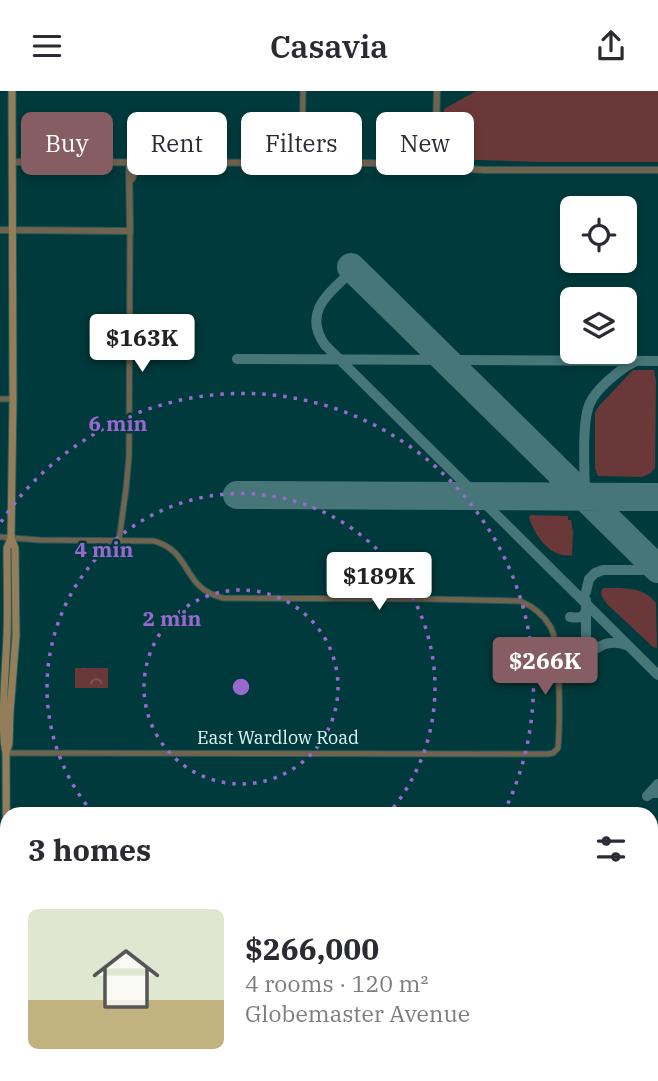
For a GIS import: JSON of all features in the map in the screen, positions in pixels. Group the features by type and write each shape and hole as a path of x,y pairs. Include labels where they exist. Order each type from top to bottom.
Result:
{"main road":[{"path":"4,807 3,753 9,744 16,636 15,548 11,538 12,91"}],"street":[{"path":"303,91 303,112"},
{"path":"436,112 437,91"},
{"path":"12,162 127,162"},
{"path":"474,169 658,170"},
{"path":"0,537 119,540 129,456 130,175"},
{"path":"130,196 132,175"},
{"path":"0,230 130,231"},
{"path":"0,399 13,399"},
{"name":"East Wardlow Road","path":"3,753 548,754 558,748 555,638 551,626 528,604 512,600 223,599 198,586 178,555 167,546 154,541 119,540"}],"green space":[{"path":"476,91 658,91 658,162 474,160 474,112 444,112 444,109"},
{"path":"633,370 654,370 655,468 642,477 598,476 595,468 595,413"},
{"path":"568,516 573,532 572,556 554,552 544,544 533,528 529,517"},
{"path":"603,588 632,589 651,597 656,603 657,648 607,604 601,594"},
{"path":"75,668 108,668 108,688 75,688"}],"taxiway":[{"path":"354,269 328,294 318,312 318,333 325,345 658,675"},
{"path":"237,359 658,361"},
{"path":"585,497 584,435 590,403 609,380 631,364"},
{"path":"586,592 589,579 603,570 658,570"},
{"path":"586,600 586,638"},
{"path":"570,617 578,618 586,610"},
{"path":"597,648 611,643 626,645"},
{"path":"658,784 647,796 658,793"}],"runway":[{"path":"351,267 658,569"},
{"path":"237,495 658,497"}]}
